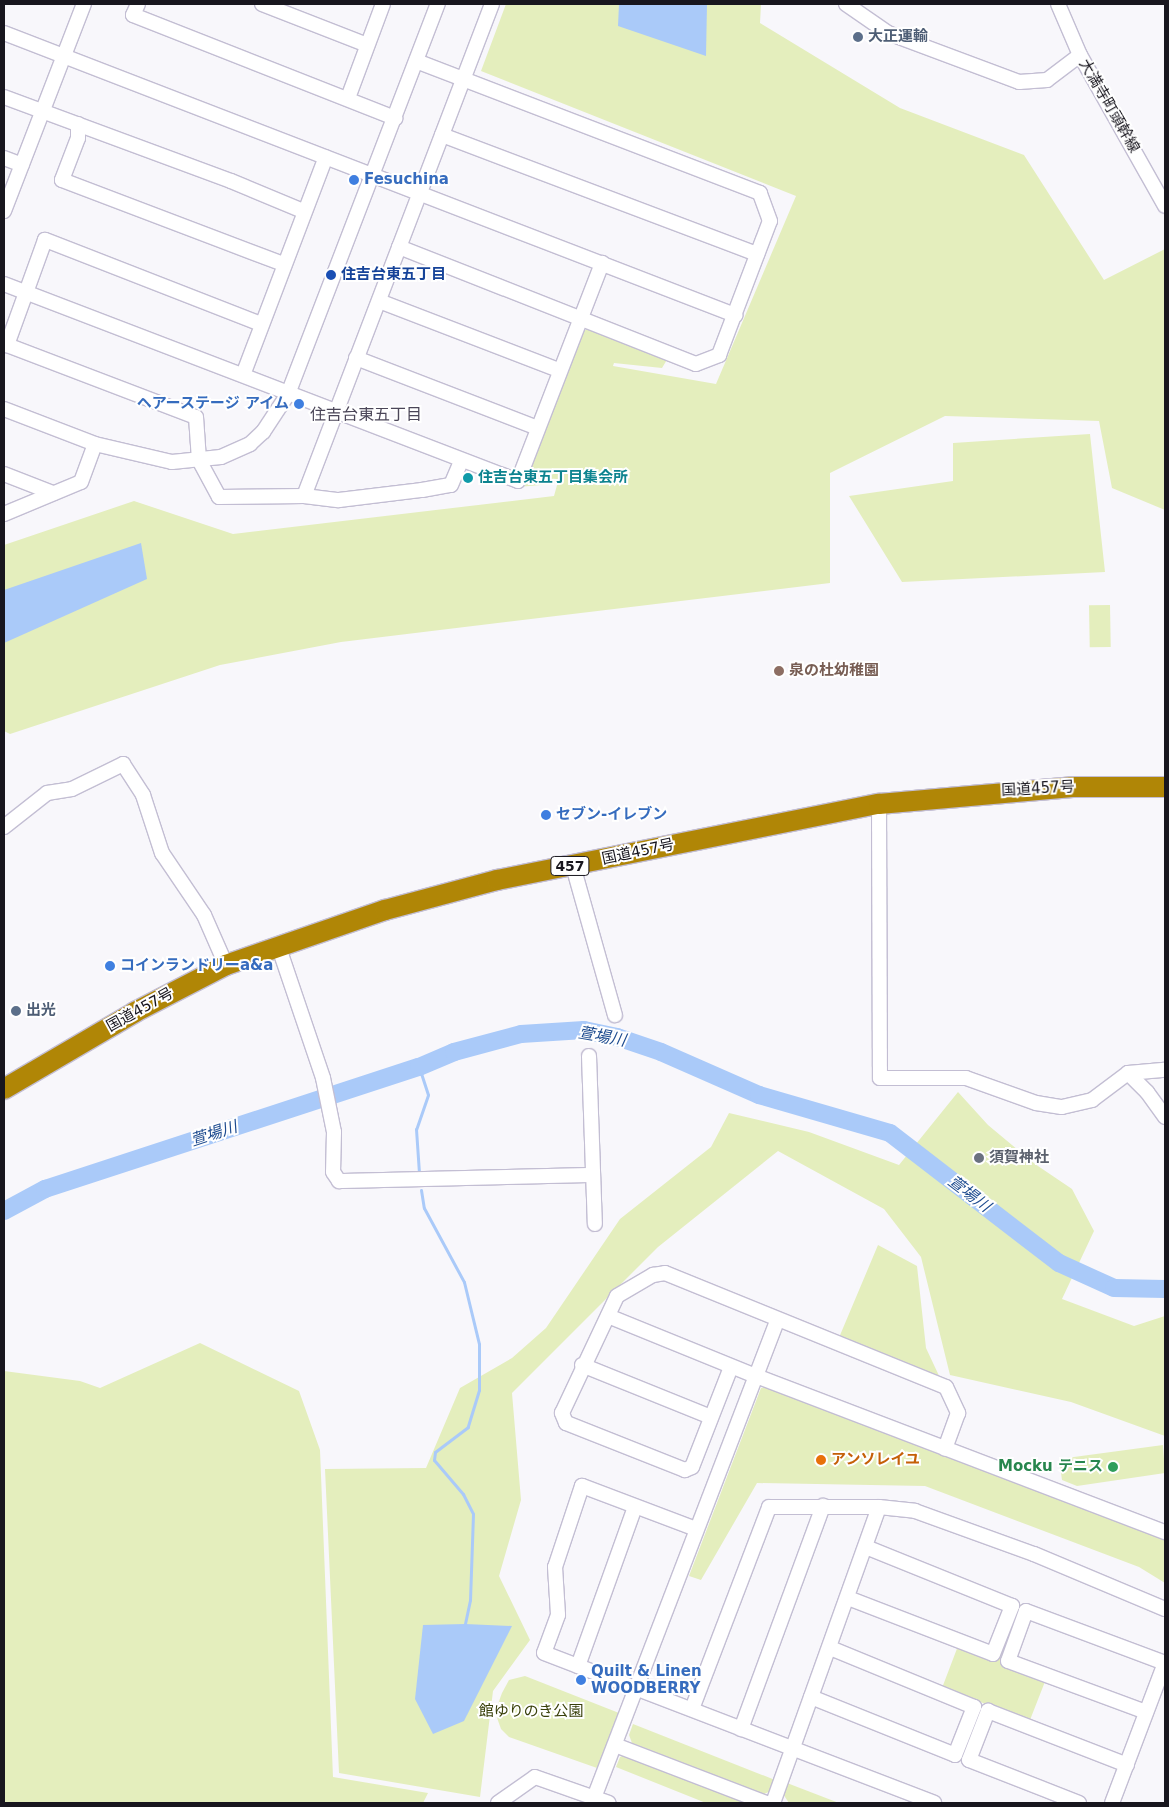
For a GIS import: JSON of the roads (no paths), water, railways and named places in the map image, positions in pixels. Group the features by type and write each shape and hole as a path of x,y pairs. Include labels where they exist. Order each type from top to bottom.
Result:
{"highway":[{"name":"国道457号","path":"7,1082 226,965 278,945 385,910 497,880 879,804 1072,787 1165,787"}],"street":[{"path":"4,210 84,4"},
{"path":"138,4 133,15 395,118"},
{"path":"262,4 368,45"},
{"path":"348,98 383,4"},
{"path":"4,409 95,444 172,462 221,457 250,444 263,432 288,394 438,4"},
{"path":"304,496 334,412 379,301 492,4"},
{"path":"846,4 888,33 1019,82 1047,80 1080,55"},
{"name":"大満寺町頭幹線","path":"1058,4 1080,55 1165,206"},
{"path":"4,33 735,314"},
{"path":"398,247 696,364 719,355 770,221 760,193 417,61"},
{"path":"4,96 231,181 303,211"},
{"path":"78,124 78,138 62,180 283,264"},
{"path":"442,135 757,254"},
{"path":"243,375 303,211 326,157"},
{"path":"4,158 22,165"},
{"path":"261,324 45,240 7,345 196,417 199,460 219,497 304,496 339,500 451,485 461,461"},
{"path":"4,284 461,461 518,481 559,370 602,263"},
{"path":"379,301 559,370"},
{"path":"356,358 537,428"},
{"path":"4,514 81,482 95,444"},
{"path":"4,474 53,493"},
{"path":"4,827 47,793 72,789 123,764 143,796 162,853 204,915 226,965"},
{"path":"879,804 880,1078 966,1078 1036,1103 1062,1108 1092,1100 1128,1072 1165,1070"},
{"path":"573,866 615,1015"},
{"path":"278,945 323,1078 336,1144 334,1172 339,1181 592,1175"},
{"path":"590,1056 592,1175 595,1224"},
{"path":"1128,1072 1147,1092 1165,1117"},
{"path":"731,1366 692,1467 685,1470 566,1423 562,1413 582,1365 617,1296 653,1275 665,1273 777,1321 946,1386 958,1413 945,1449"},
{"path":"608,1316 945,1449 1164,1529"},
{"path":"593,1800 777,1321"},
{"path":"582,1365 711,1417"},
{"path":"696,1529 582,1486 555,1567 558,1616 544,1653 934,1803"},
{"path":"741,1729 822,1506"},
{"path":"578,1666 635,1507"},
{"path":"692,1709 769,1507 879,1507 915,1511 1034,1554 1165,1609"},
{"path":"773,1803 866,1548 879,1507"},
{"path":"848,1598 992,1654 1012,1606 866,1548"},
{"path":"1112,1803 1165,1663 1026,1611 1008,1661 1146,1712"},
{"path":"811,1697 955,1755 974,1707 830,1648"},
{"path":"1079,1803 969,1760 988,1711 1127,1765"},
{"path":"615,1745 766,1803"},
{"path":"498,1803 535,1776 593,1800 609,1803"}],"water":[{"path":"619,4 707,4 706,56 618,26"},
{"path":"141,543 147,579 4,643 4,590"},
{"path":"423,1625 512,1626 464,1721 433,1734 415,1699"}],"waterway":[{"name":"萱場川","path":"4,1211 45,1189 419,1067 454,1052 521,1034 584,1030 617,1037 661,1052 759,1095 890,1133 1059,1263 1114,1288 1165,1289"},
{"path":"419,1067 428,1095 416,1129 419,1173"},
{"path":"421,1190 424,1208 464,1282 479,1344 479,1390 468,1427 435,1452 434,1460 463,1494 473,1514 470,1600 465,1624"}],"place":[{"name":"大正運輸","path":"858,37"},
{"name":"Fesuchina","path":"354,180"},
{"name":"住吉台東五丁目","path":"331,275"},
{"name":"ヘアーステージ アイム","path":"299,404"},
{"name":"住吉台東五丁目集会所","path":"468,478"},
{"name":"泉の杜幼稚園","path":"779,671"},
{"name":"セブン-イレブン","path":"546,815"},
{"name":"コインランドリーa&a","path":"110,966"},
{"name":"出光","path":"16,1011"},
{"name":"須賀神社","path":"979,1158"},
{"name":"アンソレイユ","path":"821,1460"},
{"name":"Mocku テニス","path":"1113,1467"},
{"name":"Quilt & Linen WOODBERRY","path":"581,1680"}],"district":[{"name":"住吉台東五丁目","path":"366,415"}],"park label":[{"name":"館ゆりのき公園","path":"531,1712"}]}
